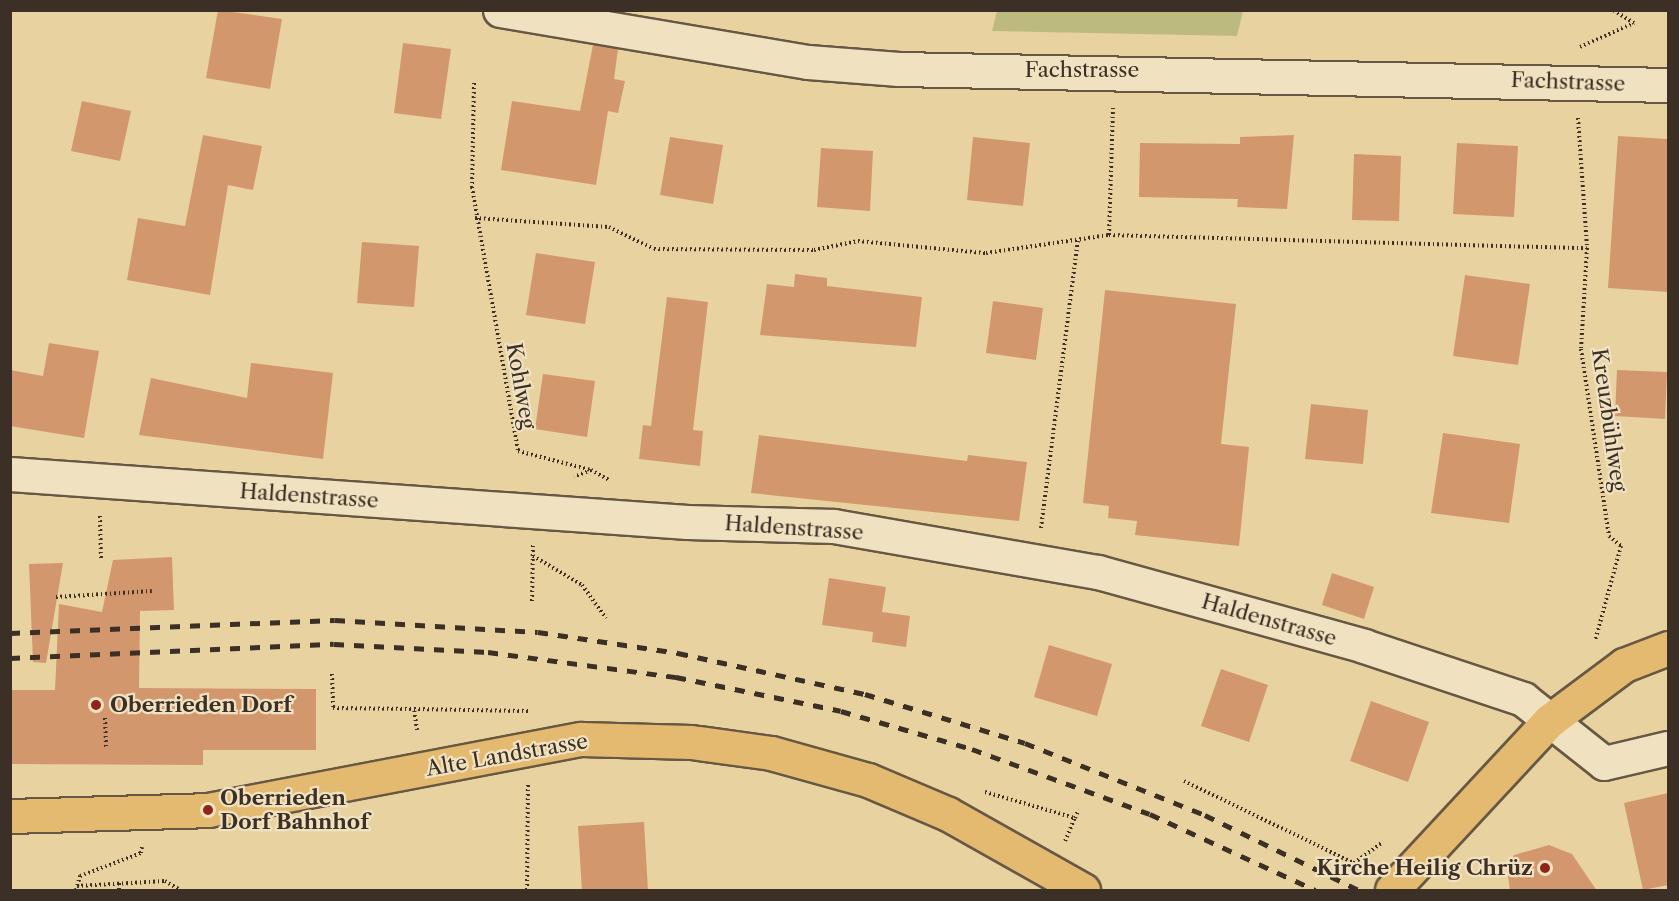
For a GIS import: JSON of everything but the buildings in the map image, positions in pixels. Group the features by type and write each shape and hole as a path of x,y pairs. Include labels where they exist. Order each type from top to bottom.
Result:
{"main road":[{"path":"1392,891 1549,721 1624,665 1668,648"},
{"name":"Alte Landstrasse","path":"10,816 208,810 580,739 691,742 771,753 868,780 948,814 1083,891"}],"street":[{"name":"Fachstrasse","path":"500,10 808,62 899,69 1114,70 1668,85"},
{"name":"Haldenstrasse","path":"10,474 533,511 834,526 1098,572 1364,646 1523,699 1604,763 1668,748"}],"path":[{"path":"1572,50 1634,23 1613,10"},
{"path":"1109,235 1114,70"},
{"name":"Kohlweg","path":"474,83 476,218 518,451 591,470 535,493 532,601"},
{"name":"Kreuzbühlweg","path":"1578,115 1587,248 1581,349 1609,536 1621,546 1592,649"},
{"path":"476,218 609,227 654,249 814,250 858,241 986,253 1109,235 1587,248"},
{"path":"1036,561 1078,240"},
{"path":"100,505 101,561"},
{"path":"533,556 582,585 606,618"},
{"path":"56,597 152,591"},
{"path":"332,674 333,708 529,711"},
{"path":"414,709 417,730"},
{"path":"105,718 106,748"},
{"path":"527,891 528,781"},
{"path":"1184,781 1354,863 1383,842"},
{"path":"980,798 984,792 1075,818"},
{"path":"1061,850 1078,810"},
{"path":"131,846 142,846 141,853 80,876 77,888 165,881 180,891"},
{"path":"119,883 119,891"}],"shaded area":[{"path":"997,10 1243,11 1237,36 992,31"}],"railway":[{"path":"10,633 335,620 538,632 678,653 865,694 1025,743 1205,815 1359,890"},
{"path":"10,658 334,644 488,652 676,677 841,711 972,749 1150,814 1315,890"}],"place":[{"name":"Oberrieden Dorf","path":"96,705"},
{"name":"Oberrieden Dorf Bahnhof","path":"208,810"},
{"name":"Kirche Heilig Chrüz","path":"1545,868"}]}
